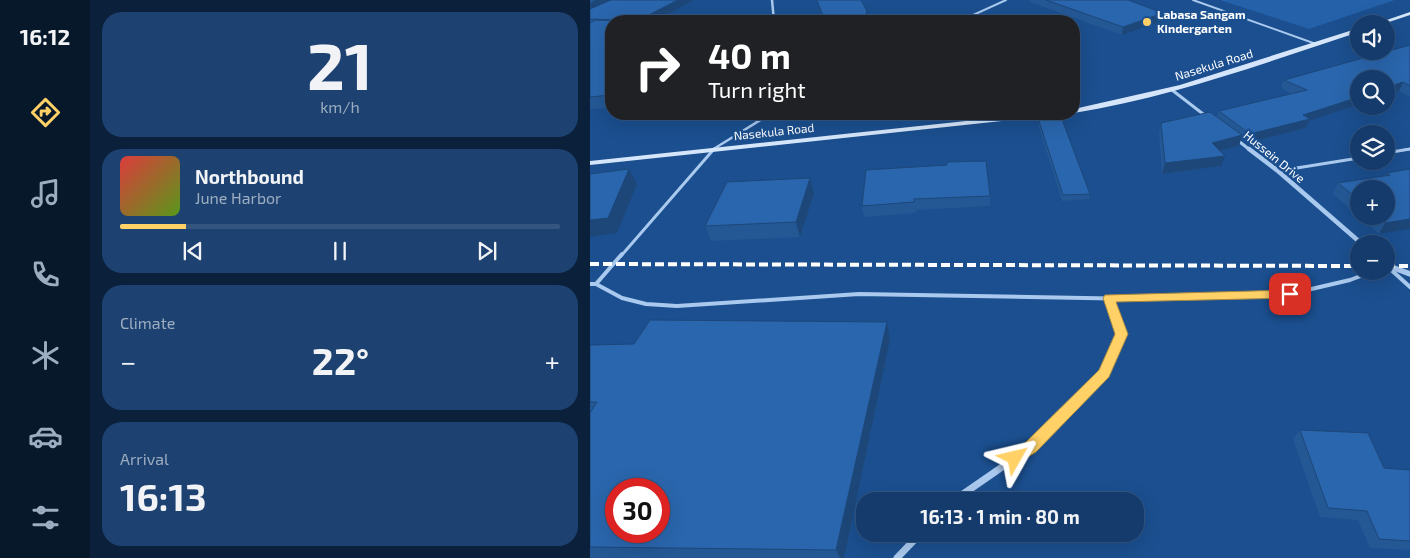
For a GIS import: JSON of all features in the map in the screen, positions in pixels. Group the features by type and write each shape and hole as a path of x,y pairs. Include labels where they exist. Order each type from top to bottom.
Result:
{"main road":[{"path":"1395,18 1410,13"},
{"name":"Nasekula Road","path":"1080,110 1172,90 1350,33"},
{"name":"Nasekula Road","path":"590,163 993,120"}],"street":[{"path":"772,0 773,15"},
{"path":"1172,90 1210,119"},
{"name":"Hussein Drive","path":"1232,136 1278,171 1352,235"},
{"path":"1395,269 1410,274"},
{"path":"966,492 1031,447 1105,373 1122,334 1109,298"},
{"path":"897,558 912,542"}],"lane":[{"path":"973,15 1006,0"},
{"path":"1193,0 1316,44"},
{"path":"596,284 712,150 760,120"},
{"path":"1395,152 1410,149"},
{"path":"1278,171 1350,159"},
{"path":"1395,273 1410,287"},
{"path":"590,284 596,284 622,298 646,304 677,306 859,294 1109,298 1290,294 1350,280"}],"shaded area":[{"path":"1220,0 1395,0 1309,29"}],"building":[{"path":"611,0 678,0 649,15 605,15 605,20 590,19 590,9"},
{"path":"817,0 861,0 867,11 865,15 823,15"},
{"path":"1046,0 1128,0 1163,13 1123,27"},
{"path":"596,20 605,20 605,96 590,97 590,23"},
{"path":"1410,45 1410,86 1403,82 1395,85 1395,70 1350,70 1350,100 1303,115 1310,119 1250,134 1219,111 1307,90 1284,80 1356,60 1395,60 1395,49"},
{"path":"1210,112 1242,135 1212,143 1225,156 1165,163 1161,123"},
{"path":"1062,120 1090,194 1063,195 1039,121"},
{"path":"986,161 990,196 914,199 914,202 862,206 866,170 947,165 947,162"},
{"path":"629,169 608,218 590,220 590,174"},
{"path":"1410,169 1410,219 1395,221 1395,180 1358,180 1390,175 1386,173"},
{"path":"810,178 796,222 705,226 727,182"},
{"path":"1350,181 1350,193 1338,183"},
{"path":"650,320 887,322 836,550 590,547 590,413 597,402 590,402 590,345 634,344"},
{"path":"1300,430 1368,433 1384,468 1410,470 1410,541 1379,539 1367,511 1328,508"}],"railway":[{"path":"590,264 1350,266"},
{"path":"1395,266 1410,266"}],"place":[{"name":"Labasa Sangam Kindergarten","path":"1147,22"}],"route":[{"path":"1015,458 1031,447 1105,373 1122,334 1109,298 1139,299 1290,294"}]}
